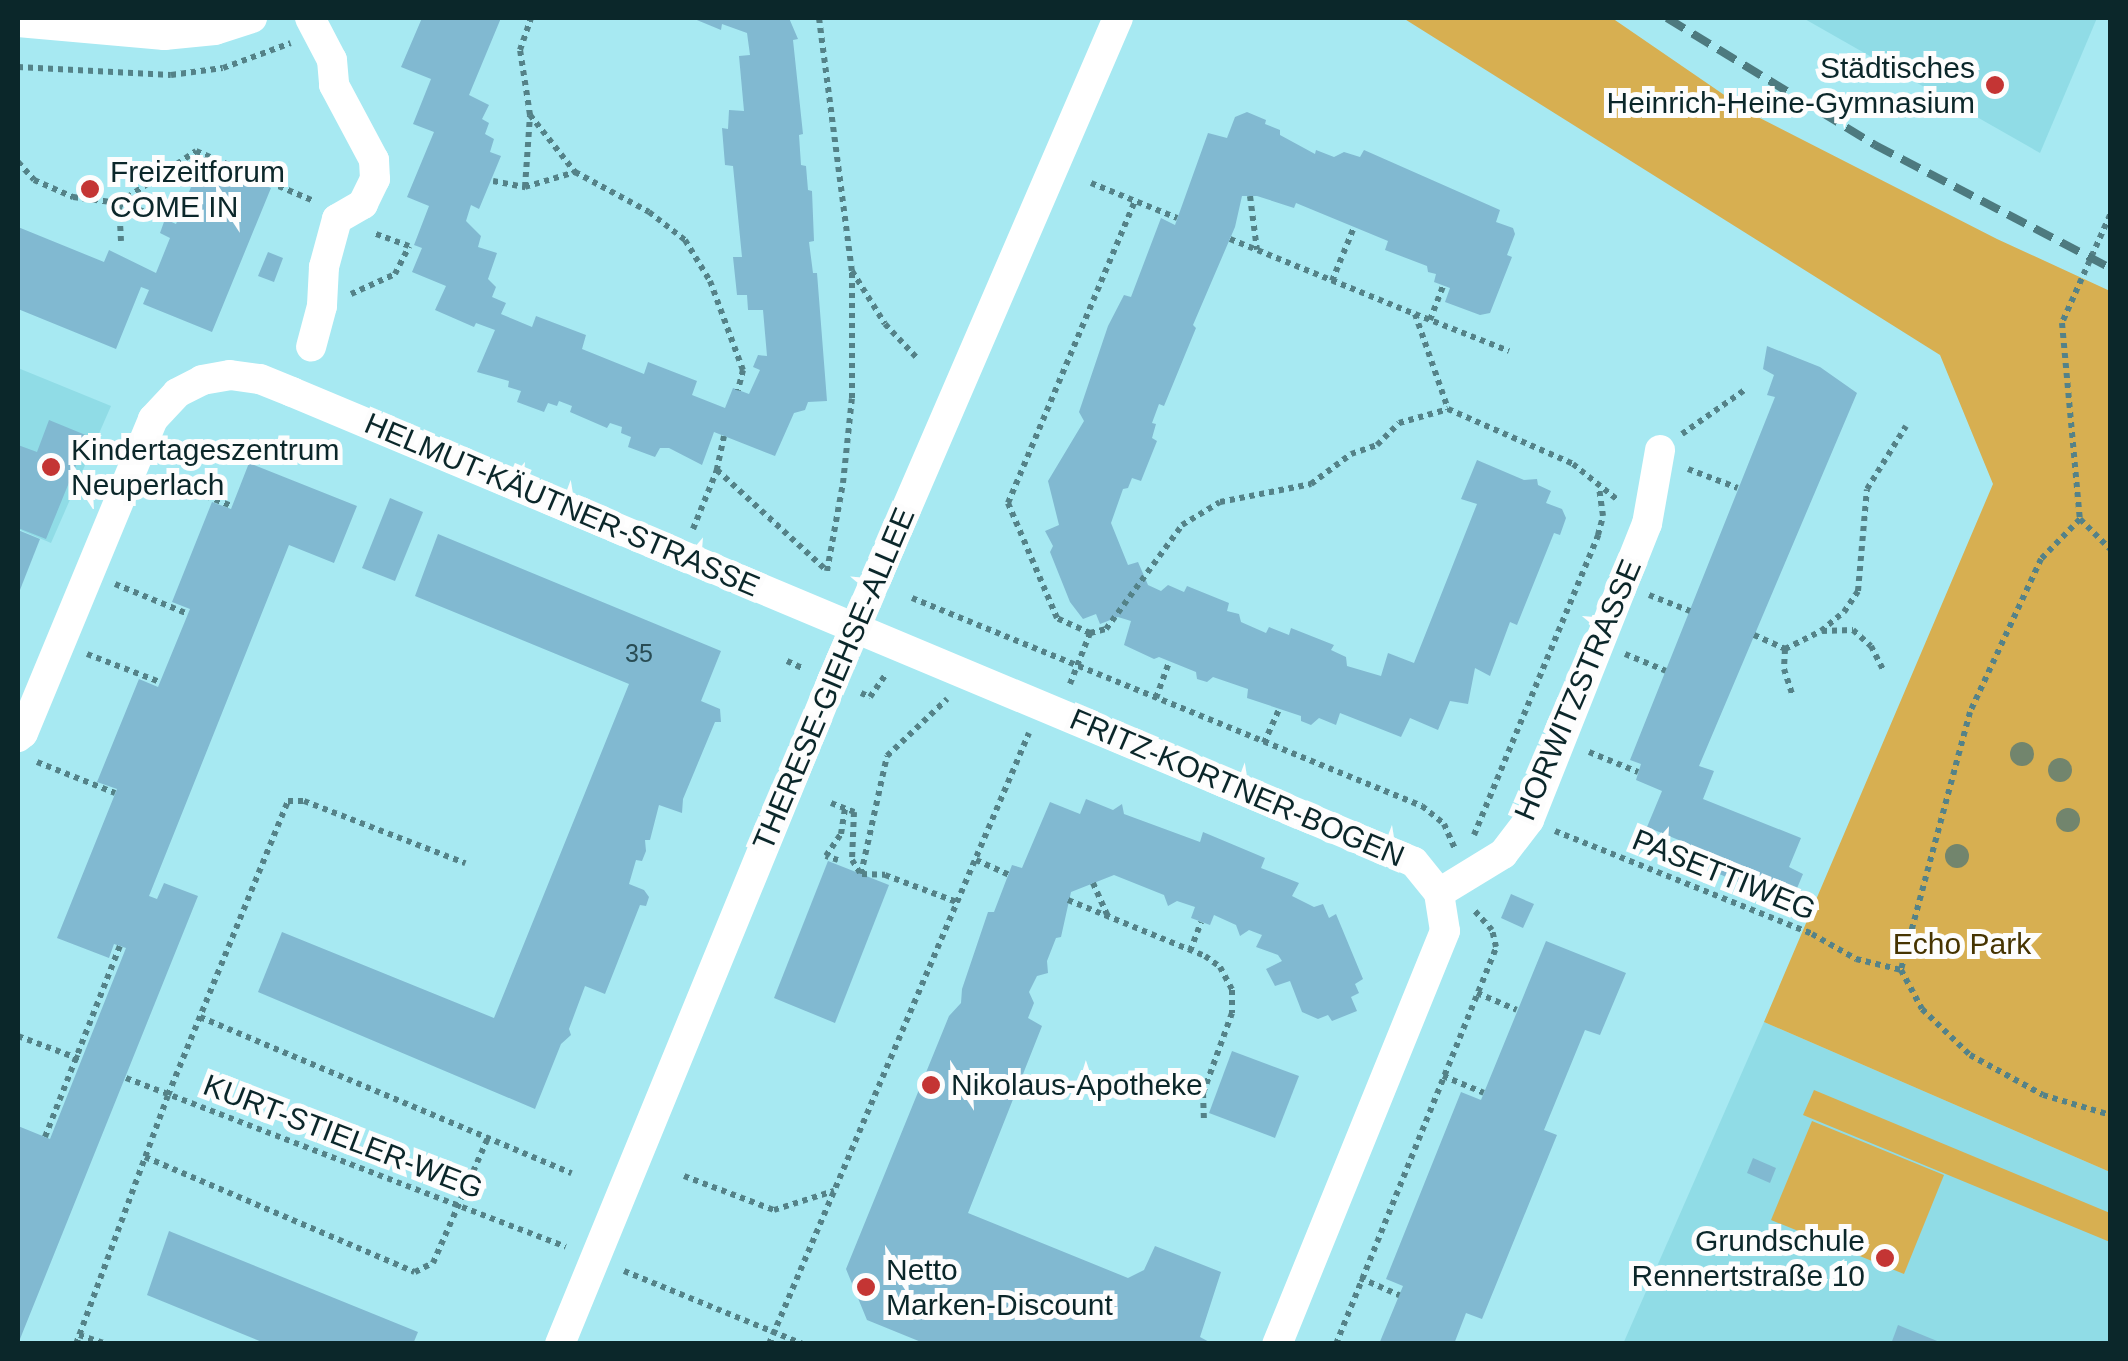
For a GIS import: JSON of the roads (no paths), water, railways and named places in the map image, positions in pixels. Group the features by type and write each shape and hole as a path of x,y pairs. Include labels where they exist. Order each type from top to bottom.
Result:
{"street":[{"path":"18,22 164,36 215,30 252,18"},
{"path":"310,18 332,60 334,85 374,160 375,179 364,204 337,219 324,266 322,306 311,348"},
{"name":"THERESE-GIEHSE-ALLEE","path":"560,1344 854,627 1118,18"},
{"name":"HELMUT-KÄUTNER-STRASSE","path":"18,746 153,420 178,393 202,380 230,375 260,378 854,627"},
{"name":"HORWITZSTRASSE","path":"1452,875 1503,854 1528,820 1647,524 1660,454"},
{"name":"FRITZ-KORTNER-BOGEN","path":"854,627 1452,875"},
{"path":"1277,1344 1446,931 1452,875"}],"railway":[{"path":"1667,18 1875,145 2110,268"}],"place":[{"name":"Städtisches Heinrich-Heine-Gymnasium","path":"1995,85"},
{"name":"Freizeitforum COME IN","path":"90,189"},
{"name":"Kindertageszentrum Neuperlach","path":"51,467"},
{"name":"Nikolaus-Apotheke","path":"931,1085"},
{"name":"Grundschule Rennertstraße 10","path":"1885,1258"},
{"name":"Netto Marken-Discount","path":"866,1287"}],"park label":[{"name":"Echo Park","path":"1962,944"}]}
